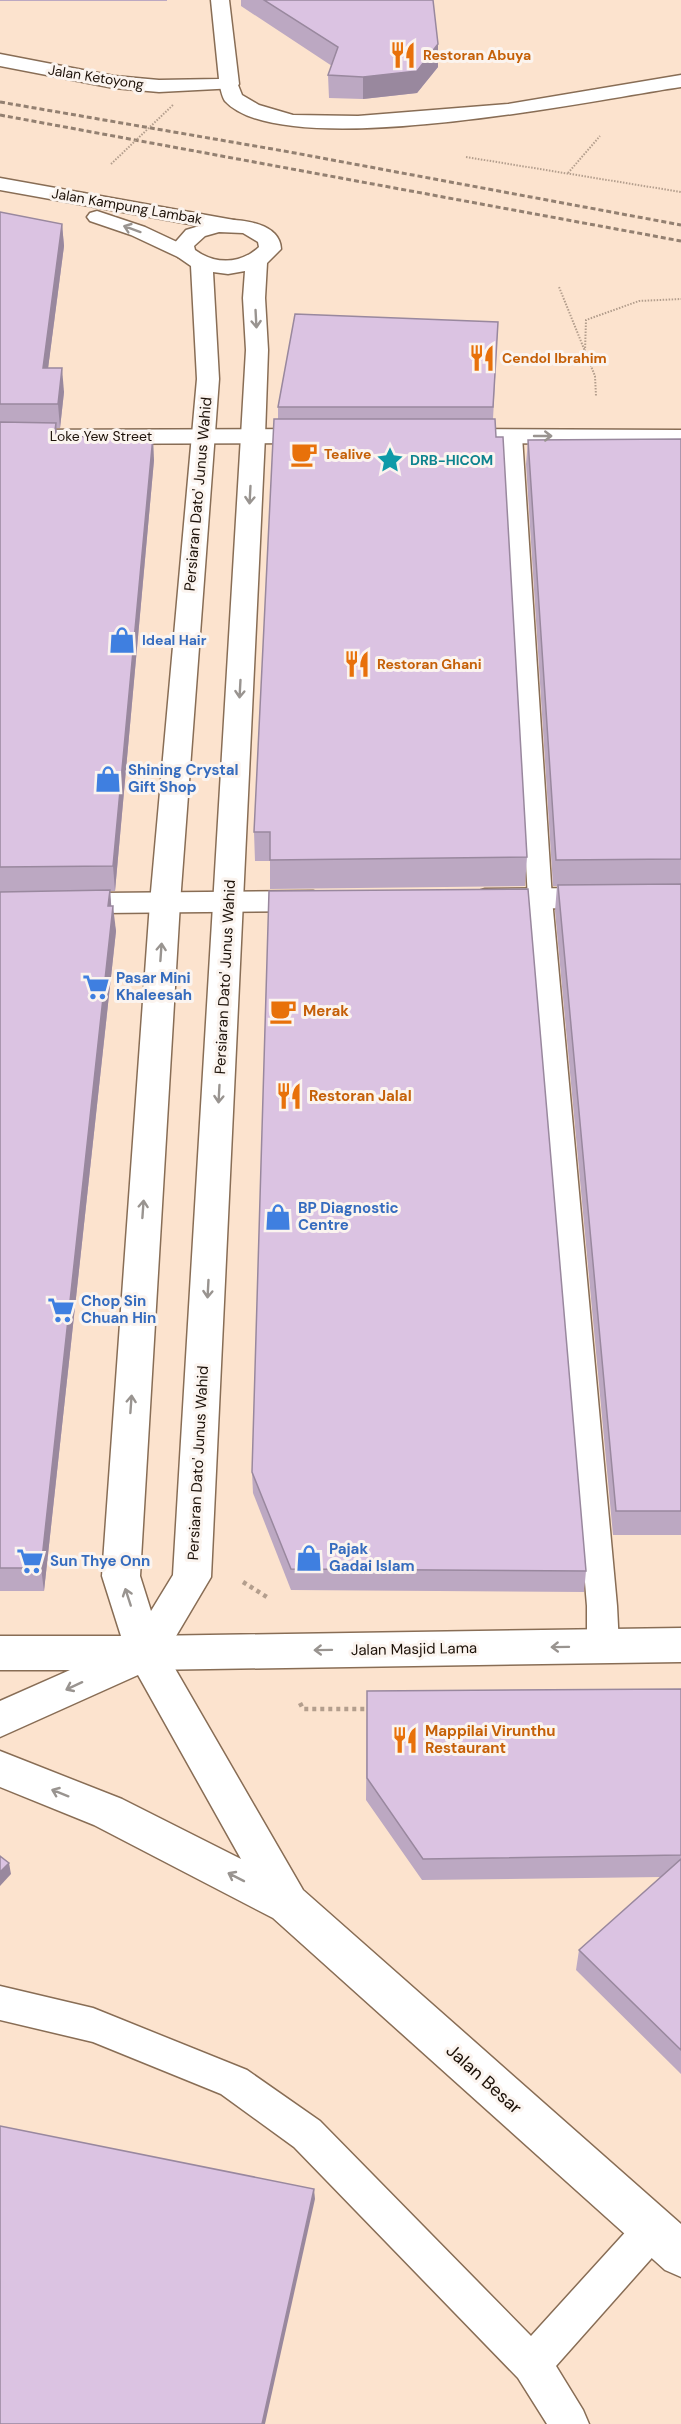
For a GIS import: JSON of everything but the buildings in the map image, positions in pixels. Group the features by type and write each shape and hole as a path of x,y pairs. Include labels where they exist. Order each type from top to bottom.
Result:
{"street":[{"path":"220,0 229,84 233,98 241,104 270,116 310,123 485,113 681,81"},
{"name":"Jalan Ketoyong","path":"0,60 114,82 159,86 229,84"},
{"name":"Jalan Kampung Lambak","path":"10,186 234,226"},
{"name":"Jalan Kampung Lambak","path":"10,186 138,231 194,258"},
{"path":"234,226 258,231 266,236 270,243 270,249 256,261 230,267 194,258 183,246 194,233 205,228 234,226"},
{"name":"Persiaran Dato' Junus Wahid","path":"146,1653 121,1576 165,903 208,379 194,258"},
{"name":"Persiaran Dato' Junus Wahid","path":"146,1653 192,1577 254,436 257,350 254,298 256,261"},
{"name":"Loke Yew Street","path":"0,436 336,436"},
{"path":"430,436 681,436"},
{"path":"456,900 681,897"},
{"path":"0,904 338,901"},
{"name":"Jalan Masjid Lama","path":"0,1653 681,1645"},
{"path":"0,1720 146,1653 288,1904"},
{"path":"0,1769 108,1812 288,1904"},
{"name":"Jalan Besar","path":"288,1904 667,2242"}],"lane":[{"path":"512,436 540,899 602,1606 603,1646"},
{"path":"0,2003 93,2025 234,2082 307,2134 532,2364 569,2424"},
{"path":"532,2364 667,2242"}],"path":[{"path":"111,164 174,104"},
{"path":"462,156 681,192"},
{"path":"559,287 595,376 596,436"},
{"path":"585,352 586,320 639,301 681,299"},
{"path":"237,1579 276,1603"},
{"path":"276,1651 303,1709 374,1708"}],"railway":[{"path":"0,102 284,151 681,225"},
{"path":"0,115 681,241"}],"place":[{"name":"Restoran Abuya","path":"403,55"},
{"name":"Cendol Ibrahim","path":"482,358"},
{"name":"Tealive","path":"304,454"},
{"name":"DRB-HICOM","path":"390,460"},
{"name":"Ideal Hair","path":"122,640"},
{"name":"Restoran Ghani","path":"357,664"},
{"name":"Shining Crystal Gift Shop","path":"108,779"},
{"name":"Pasar Mini Khaleesah","path":"96,987"},
{"name":"Merak","path":"283,1011"},
{"name":"Restoran Jalal","path":"289,1096"},
{"name":"BP Diagnostic Centre","path":"278,1217"},
{"name":"Chop Sin Chuan Hin","path":"61,1310"},
{"name":"Pajak Gadai Islam","path":"309,1558"},
{"name":"Sun Thye Onn","path":"30,1561"},
{"name":"Mappilai Virunthu Restaurant","path":"405,1740"}]}
